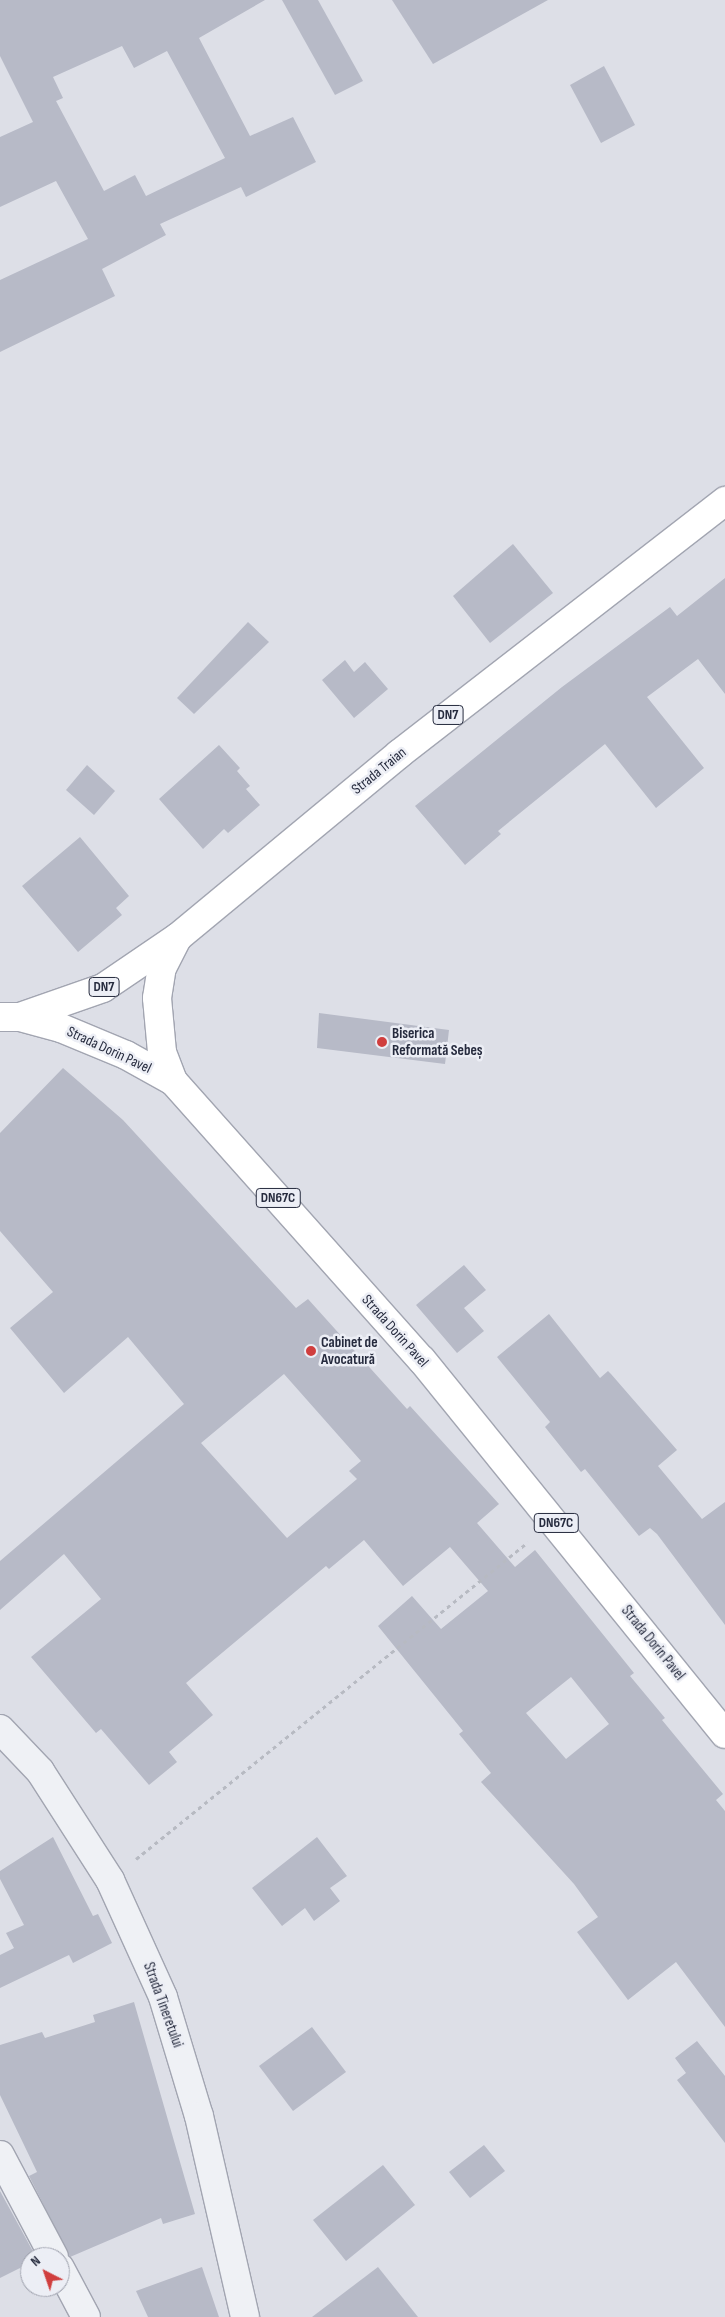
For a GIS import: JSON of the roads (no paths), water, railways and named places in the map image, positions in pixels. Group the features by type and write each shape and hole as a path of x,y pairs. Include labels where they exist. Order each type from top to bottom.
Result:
{"main road":[{"name":"Strada Traian","path":"10,1017 104,988 178,937 399,754 725,501"},
{"name":"DN67C","path":"173,1081 162,1052 157,998 162,968 178,937"},
{"name":"Strada Dorin Pavel","path":"10,1017 90,1039 173,1081 422,1360 555,1520 725,1734"}],"street":[{"name":"Strada Tineretului","path":"0,1729 40,1771 110,1880 164,1998 199,2116 244,2317"},
{"path":"0,2156 49,2247"},
{"path":"70,2287 86,2317"}],"place":[{"name":"Biserica Reformată Sebeș","path":"382,1042"},
{"name":"Cabinet de Avocatură","path":"311,1351"}]}
